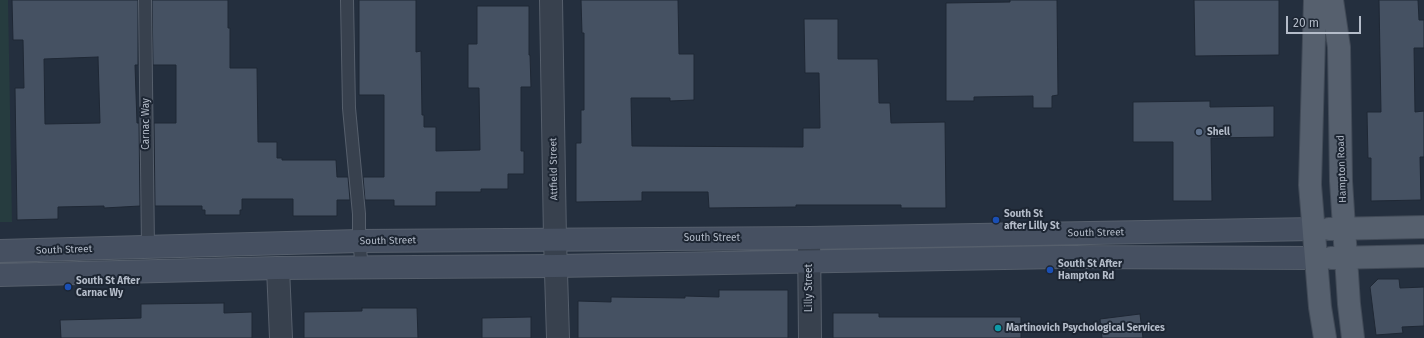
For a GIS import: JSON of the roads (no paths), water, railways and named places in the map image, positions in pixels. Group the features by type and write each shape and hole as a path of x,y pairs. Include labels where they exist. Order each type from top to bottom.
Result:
{"main road":[{"path":"1315,0 1310,185 1320,307 1325,338"},
{"name":"Hampton Road","path":"1332,0 1339,47 1341,181 1349,304 1353,338"},
{"name":"South Street","path":"0,251 360,241 809,238 1424,227"},
{"path":"0,275 278,268 556,266 1060,257 1346,258 1424,256"}],"street":[{"name":"Attfield Street","path":"552,0 555,239 558,338"},
{"name":"Lilly Street","path":"809,238 810,338"},
{"path":"278,268 280,338"}],"lane":[{"name":"Carnac Way","path":"145,0 148,248"},
{"path":"347,0 348,108 360,214 362,267"}],"place":[{"name":"Shell","path":"1199,132"},
{"name":"South St after Lilly St","path":"996,220"},
{"name":"South St After Hampton Rd","path":"1050,270"},
{"name":"South St After Carnac Wy","path":"68,287"},
{"name":"Martinovich Psychological Services","path":"998,328"}]}
